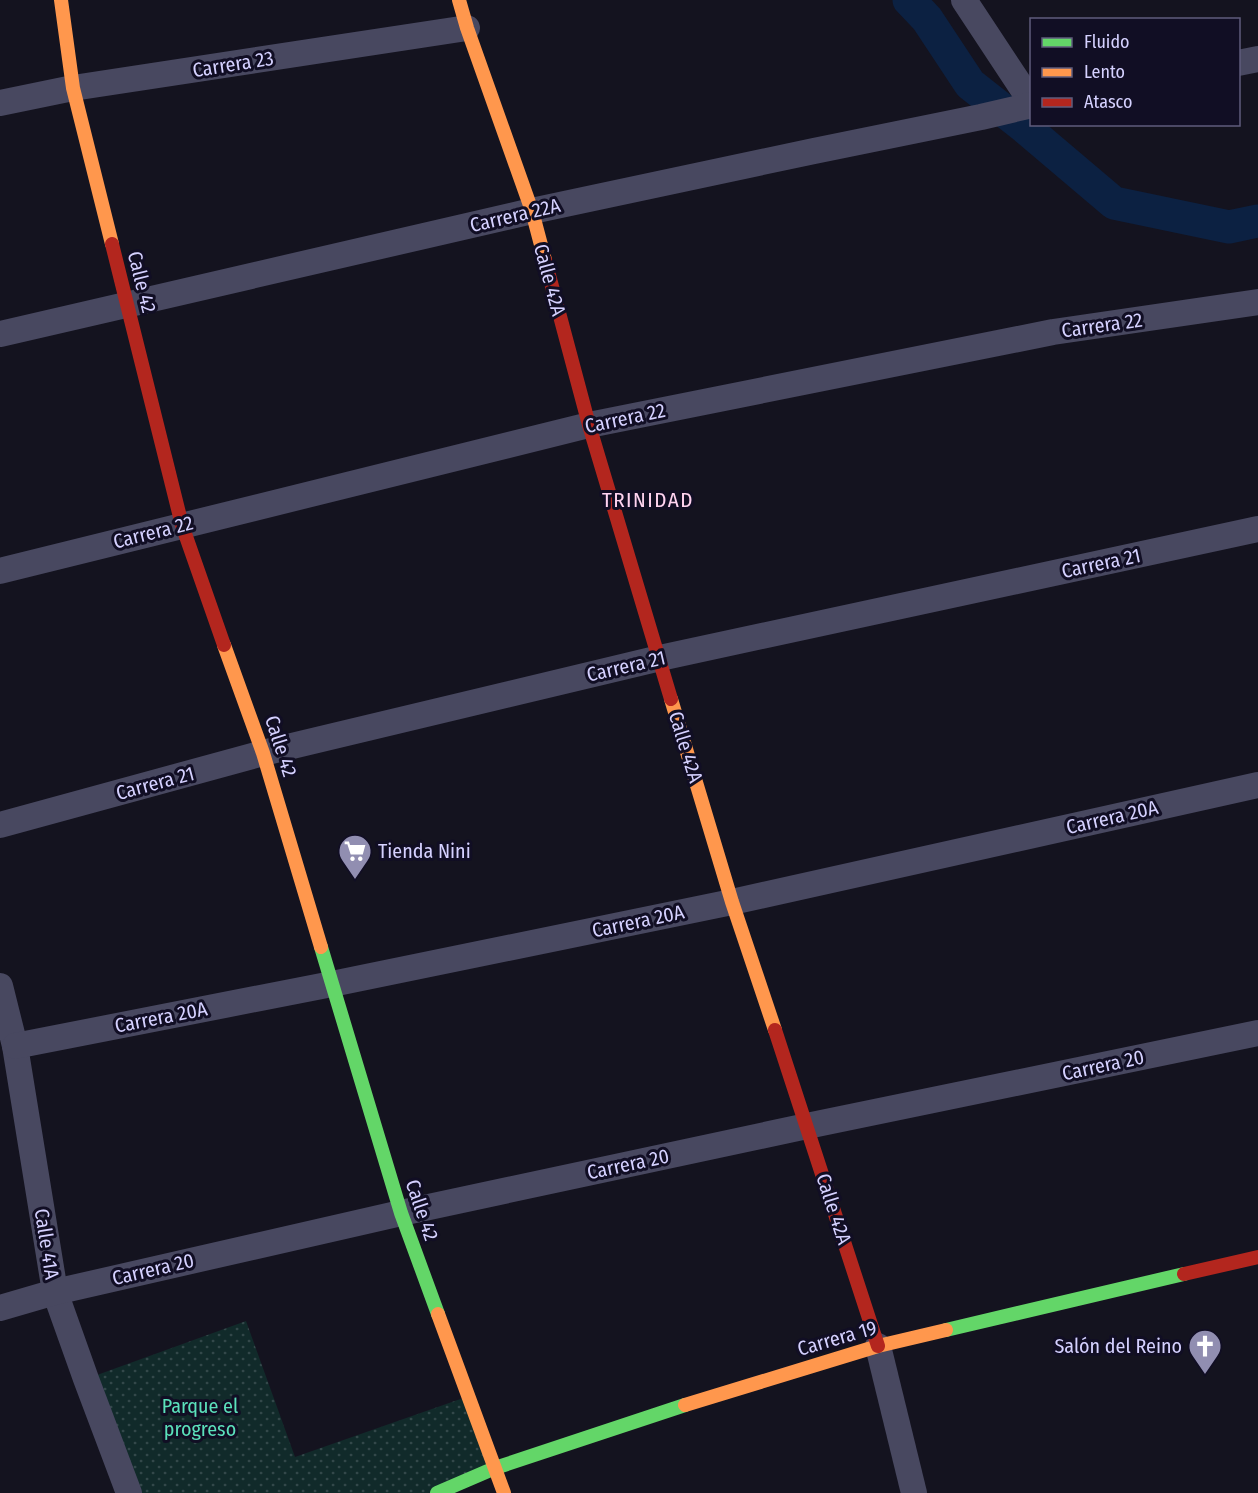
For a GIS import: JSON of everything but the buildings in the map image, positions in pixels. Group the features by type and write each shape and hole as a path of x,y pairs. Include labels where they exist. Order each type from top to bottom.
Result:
{"street":[{"name":"Calle 42","path":"61,0 72,88 182,525 263,753 401,1213 504,1493"},
{"path":"964,0 1028,105"},
{"name":"Carrera 23","path":"0,103 463,12"},
{"name":"Calle 42A","path":"463,12 532,211 589,425 732,902 878,1346 914,1493"},
{"path":"1240,63 1258,59"},
{"name":"Carrera 22A","path":"0,334 532,211 981,117 1028,105"},
{"name":"Carrera 22","path":"0,571 589,425 1053,332 1258,302"},
{"name":"Carrera 21","path":"0,825 263,753 660,658 1258,529"},
{"name":"Carrera 20A","path":"15,1046 732,902 1258,785"},
{"name":"Calle 41A","path":"0,986 15,1046 55,1292 129,1493"},
{"name":"Carrera 20","path":"0,1308 55,1292 401,1213 1258,1033"},
{"name":"Carrera 19","path":"437,1493 495,1468 725,1392 878,1346 1258,1257"}],"green space":[{"name":"Parque el progreso","path":"246,1321 295,1457 469,1396 495,1468 437,1493 129,1493 86,1379"}],"waterway":[{"path":"909,0 927,19 970,84 1114,203 1229,227 1258,221"}],"traffic: fast":[{"path":"321,947 401,1213 438,1314"},
{"path":"946,1330 1184,1274"},
{"path":"437,1493 495,1468 685,1405"}],"traffic: slow":[{"path":"61,0 73,88 112,244"},
{"path":"459,0 532,211 545,260"},
{"path":"224,645 263,753 321,947"},
{"path":"671,699 732,902 775,1030"},
{"path":"438,1314 504,1493"},
{"path":"685,1405 878,1346 946,1330"}],"traffic: jam":[{"path":"112,244 182,525 224,645"},
{"path":"545,260 589,425 671,699"},
{"path":"775,1030 878,1346"},
{"path":"1184,1274 1258,1257"}],"place":[{"name":"Tienda Nini","path":"355,880"},
{"name":"Salón del Reino","path":"1205,1375"}],"district":[{"name":"TRINIDAD","path":"648,500"}]}
